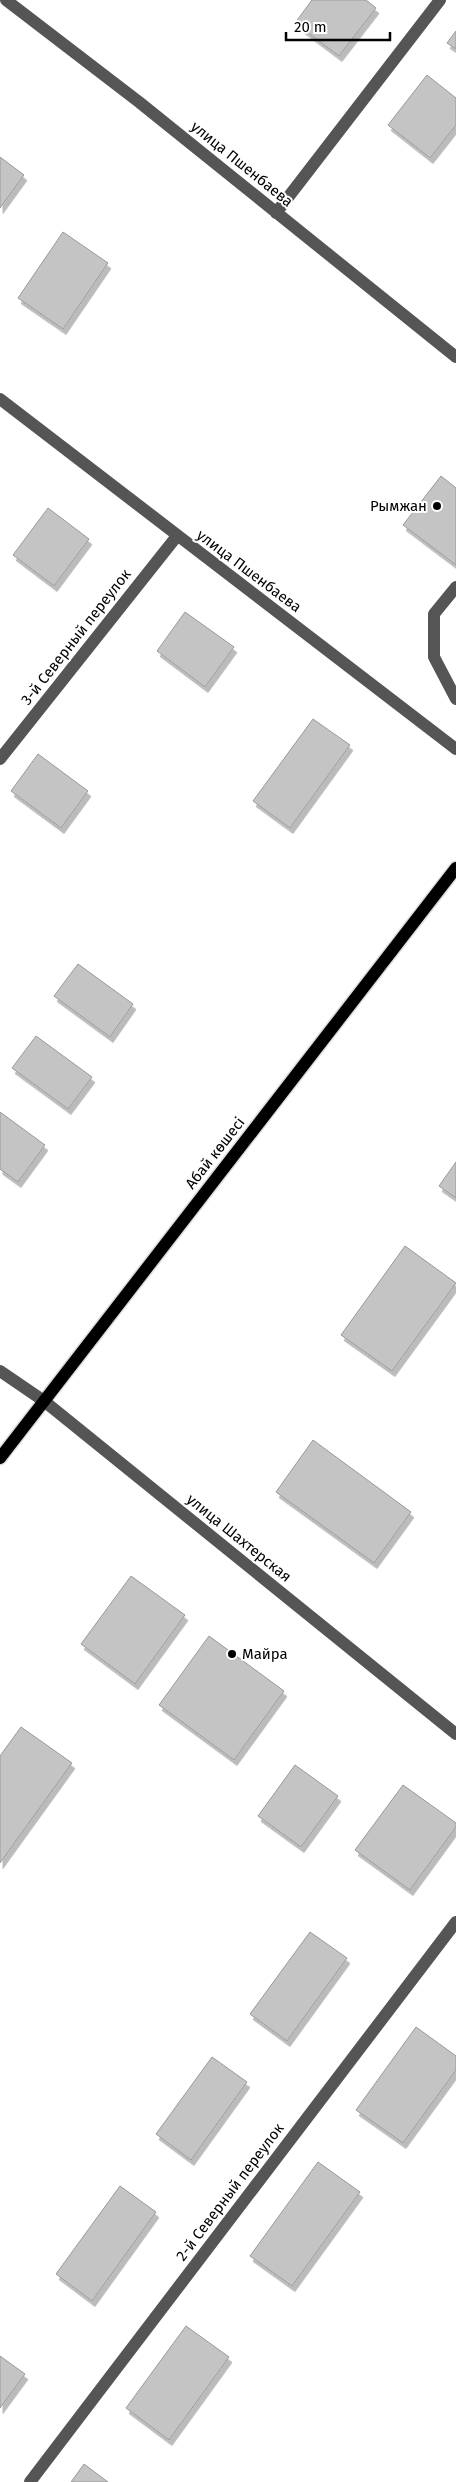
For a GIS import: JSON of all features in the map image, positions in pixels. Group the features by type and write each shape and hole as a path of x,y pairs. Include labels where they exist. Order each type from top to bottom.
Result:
{"main road":[{"name":"Абай көшесі","path":"0,1458 456,868"}],"street":[{"name":"улица Пшенбаева","path":"6,0 138,102 456,357"},
{"path":"276,213 440,0"},
{"name":"улица Пшенбаева","path":"0,399 456,749"},
{"name":"3-й Северный переулок","path":"0,759 177,536"},
{"path":"456,587 434,614 434,656 456,699"},
{"name":"улица Шахтерская","path":"0,1371 44,1401 456,1734"},
{"name":"2-й Северный переулок","path":"30,2482 456,1922"}],"building":[{"path":"312,0 366,0 376,8 339,56 295,23"},
{"path":"456,31 456,49 447,43"},
{"path":"427,75 456,98 456,125 430,158 388,125"},
{"path":"0,157 24,175 0,208"},
{"path":"63,232 108,263 63,329 18,298"},
{"name":"Рымжан","path":"441,476 456,488 456,565 403,525"},
{"path":"48,508 89,539 54,586 13,555"},
{"path":"185,612 234,647 205,687 157,651"},
{"path":"313,719 350,745 290,828 253,801"},
{"path":"38,754 88,791 61,828 11,791"},
{"path":"78,964 133,1004 110,1037 54,996"},
{"path":"36,1036 92,1077 68,1109 12,1068"},
{"path":"0,1112 45,1145 18,1182 0,1169"},
{"path":"456,1162 456,1198 439,1186"},
{"path":"405,1246 456,1283 392,1371 341,1335"},
{"path":"313,1440 411,1512 374,1563 276,1492"},
{"path":"131,1576 185,1615 135,1684 81,1644"},
{"path":"209,1636 284,1691 234,1760 159,1705"},
{"path":"21,1727 72,1763 0,1863 0,1756"},
{"path":"295,1765 338,1796 301,1847 258,1816"},
{"path":"403,1785 456,1823 456,1827 410,1890 355,1850"},
{"path":"310,1932 347,1958 287,2041 250,2014"},
{"path":"416,2027 456,2056 456,2070 403,2143 356,2110"},
{"path":"212,2057 247,2082 191,2160 156,2134"},
{"path":"318,2162 360,2192 292,2286 250,2256"},
{"path":"120,2186 156,2212 92,2301 56,2274"},
{"path":"186,2326 229,2357 169,2440 126,2408"},
{"path":"0,2356 25,2374 0,2408"},
{"path":"84,2464 108,2482 71,2482"}],"place":[{"name":"Рымжан","path":"437,506"},
{"name":"Майра","path":"232,1654"}]}
